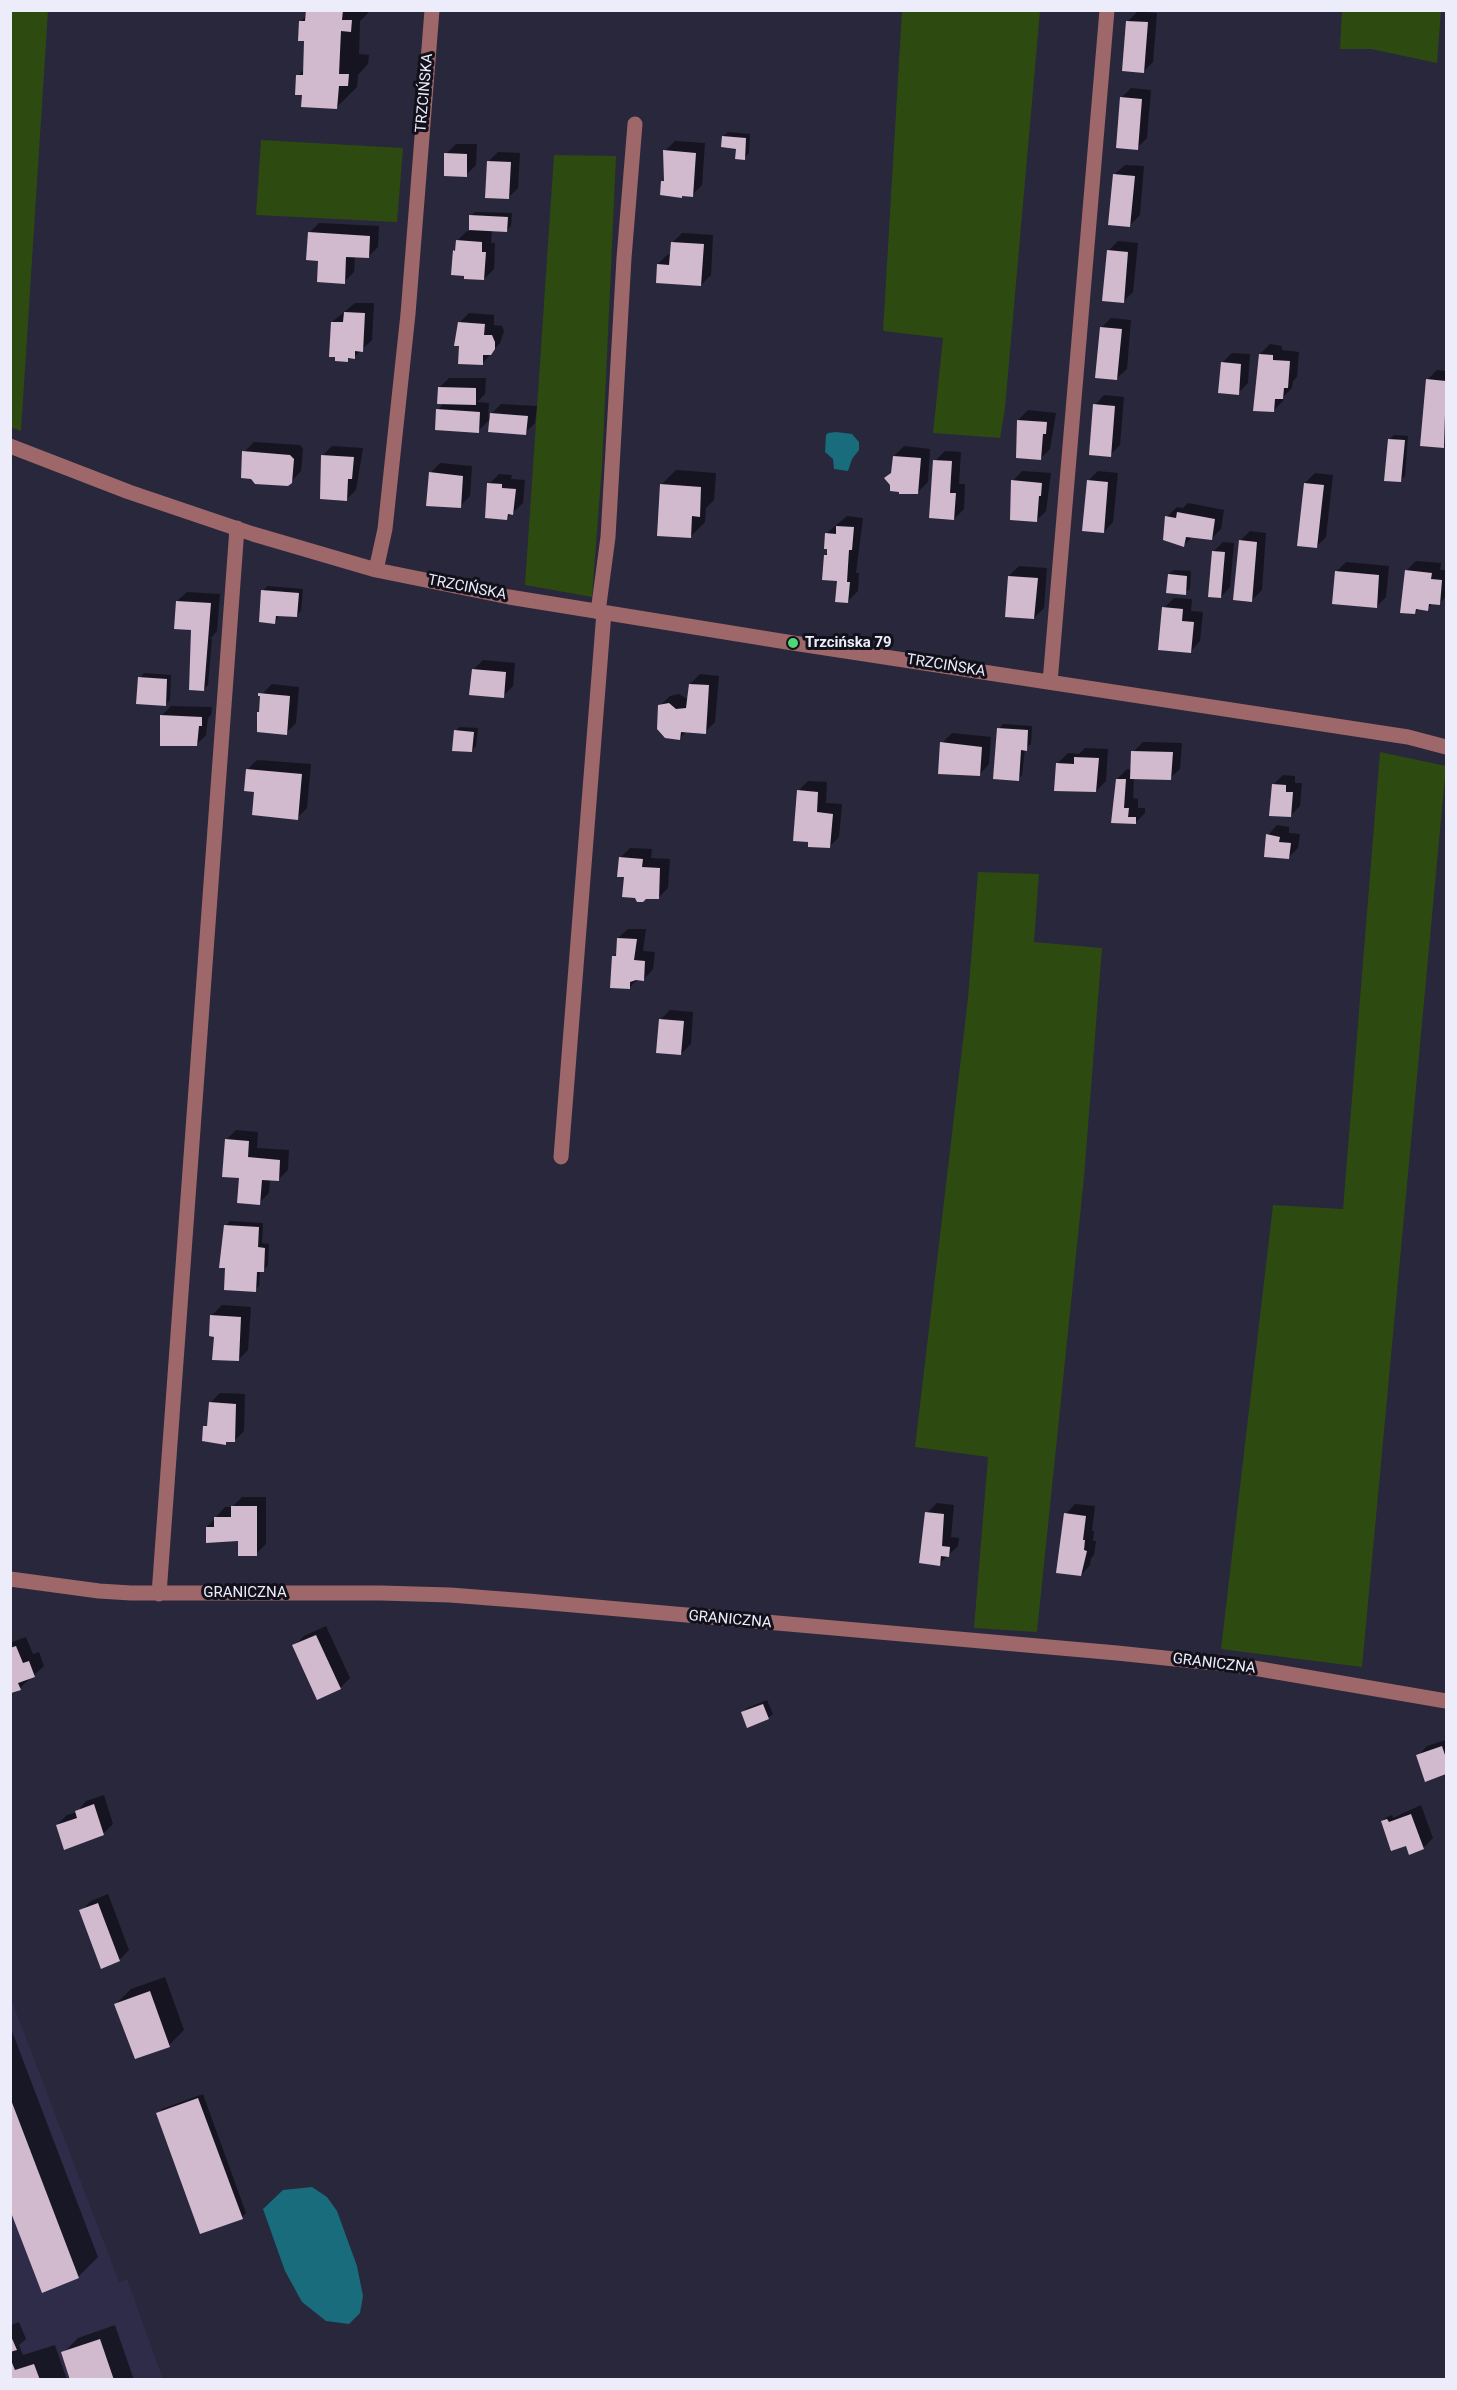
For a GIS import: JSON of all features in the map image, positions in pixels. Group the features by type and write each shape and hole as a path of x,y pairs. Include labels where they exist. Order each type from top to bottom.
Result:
{"street":[{"name":"TRZCIŃSKA","path":"376,570 385,529 408,314 432,10"},
{"path":"1050,682 1107,10"},
{"path":"561,1157 608,537 624,258 635,124"},
{"name":"TRZCIŃSKA","path":"10,447 129,492 237,528 376,570 509,597 1408,737 1446,747"},
{"path":"159,1594 237,528"},
{"name":"GRANICZNA","path":"10,1579 99,1592 381,1593 483,1597 1151,1656 1242,1666 1446,1701"}],"shaded area":[{"path":"10,11 48,11 21,431 10,427"},
{"path":"902,11 1040,11 1005,408 1000,438 933,433 943,338 883,331"},
{"path":"1342,11 1441,11 1437,63 1371,49 1340,49"},
{"path":"261,140 403,148 397,222 256,215"},
{"path":"554,155 616,156 602,466 592,597 525,585"},
{"path":"836,432 852,434 859,442 859,450 852,459 848,471 834,469 833,459 825,452 826,435"},
{"path":"1380,752 1446,766 1362,1667 1221,1649 1273,1205 1343,1209"},
{"path":"978,872 1039,874 1034,942 1102,948 1084,1177 1037,1632 974,1628 988,1457 915,1447 968,998"},
{"path":"10,1996 119,2282 127,2279 163,2379 11,2379"},
{"path":"312,2187 327,2197 337,2211 357,2266 363,2296 360,2313 349,2324 326,2321 302,2302 285,2271 263,2209 283,2190"}],"building":[{"path":"306,10 343,10 342,20 352,20 351,32 341,31 339,74 349,74 348,86 339,86 337,109 301,107 302,95 295,95 296,75 303,75 304,41 298,41 299,21 305,21"},
{"path":"1126,21 1148,22 1144,73 1122,71"},
{"path":"1120,97 1142,99 1138,150 1116,148"},
{"path":"722,136 746,138 745,160 735,159 736,149 721,147"},
{"path":"663,150 696,153 693,197 660,195 661,181 664,181"},
{"path":"444,153 467,154 467,177 444,176"},
{"path":"487,161 511,162 509,199 485,198"},
{"path":"1113,174 1135,176 1130,227 1108,225"},
{"path":"469,215 508,217 507,232 469,230"},
{"path":"308,232 370,236 369,258 346,257 345,284 317,282 318,261 306,260"},
{"path":"456,240 482,242 482,252 486,252 484,280 464,279 464,276 451,275"},
{"path":"671,242 704,244 701,286 656,283 657,264 669,265"},
{"path":"1107,250 1128,252 1124,303 1102,301"},
{"path":"344,312 365,313 363,352 355,351 355,359 348,358 348,362 335,361 335,357 329,357 331,322 343,322"},
{"path":"458,322 485,324 484,335 492,335 495,349 491,355 483,355 483,365 458,364 459,346 454,346"},
{"path":"1100,327 1122,329 1117,380 1095,378"},
{"path":"1259,354 1273,355 1273,360 1290,361 1288,388 1284,388 1283,399 1275,399 1274,412 1253,411"},
{"path":"1221,362 1241,364 1239,395 1218,393"},
{"path":"1426,379 1446,381 1444,448 1420,446"},
{"path":"438,387 476,388 476,405 437,404"},
{"path":"1093,404 1115,406 1111,457 1089,455"},
{"path":"436,409 480,412 479,433 435,430"},
{"path":"490,413 528,416 526,435 488,432"},
{"path":"1017,420 1047,422 1046,434 1043,434 1041,460 1016,458"},
{"path":"1388,439 1405,440 1401,482 1384,481"},
{"path":"242,451 290,455 294,459 292,483 288,486 255,484 251,479 241,478"},
{"path":"321,455 354,457 352,479 348,479 347,501 320,499"},
{"path":"893,456 921,458 918,494 899,494 899,492 890,491 890,485 884,478 891,473"},
{"path":"933,460 952,461 950,493 956,493 954,520 929,518"},
{"path":"429,472 463,476 461,508 426,506"},
{"path":"1011,480 1042,483 1037,522 1010,520"},
{"path":"1087,480 1108,482 1104,533 1082,531"},
{"path":"487,483 502,484 502,488 516,489 513,515 508,514 507,520 485,518"},
{"path":"1304,483 1324,485 1317,548 1297,546"},
{"path":"660,484 701,487 700,517 692,516 691,538 657,536"},
{"path":"1177,512 1215,519 1212,540 1186,537 1184,547 1163,540 1165,516 1176,518"},
{"path":"836,526 854,527 852,550 849,550 848,603 835,602 837,581 822,580 824,555 827,555 827,549 824,549 825,533 836,534"},
{"path":"1239,540 1257,542 1252,602 1233,600"},
{"path":"1212,551 1225,552 1221,598 1208,597"},
{"path":"1405,570 1432,573 1431,579 1442,580 1440,605 1429,604 1428,611 1416,609 1415,614 1400,613"},
{"path":"1335,571 1379,575 1377,608 1332,604"},
{"path":"1168,574 1187,576 1186,595 1166,593"},
{"path":"1008,576 1038,578 1034,619 1005,617"},
{"path":"261,590 299,593 297,617 276,616 275,624 259,622"},
{"path":"176,601 211,603 204,691 189,690 191,630 174,629"},
{"path":"1162,607 1183,609 1182,621 1194,622 1191,653 1158,650"},
{"path":"472,669 506,672 504,698 469,695"},
{"path":"138,677 167,679 166,706 136,704"},
{"path":"689,684 709,685 706,734 681,732 680,740 665,738 657,729 658,705 669,703 676,709 686,708"},
{"path":"258,693 290,696 287,735 257,732 260,696"},
{"path":"160,715 202,717 197,746 160,746"},
{"path":"997,728 1028,730 1027,751 1021,750 1019,781 993,779"},
{"path":"454,730 474,732 472,752 452,751"},
{"path":"940,742 982,747 980,776 938,774"},
{"path":"1131,751 1173,752 1171,780 1130,779"},
{"path":"1074,757 1099,758 1096,792 1054,791 1056,763 1074,764"},
{"path":"246,769 302,774 298,820 252,815 254,792 244,791"},
{"path":"1116,779 1126,779 1124,808 1129,808 1128,817 1136,817 1136,824 1111,823"},
{"path":"1272,784 1286,785 1286,792 1293,792 1291,817 1269,816"},
{"path":"797,790 818,792 817,812 833,814 830,848 808,847 808,842 793,841"},
{"path":"1266,834 1280,837 1279,842 1291,843 1289,859 1264,857"},
{"path":"619,857 643,859 642,867 660,868 659,899 637,902 635,898 622,897 624,877 617,877"},
{"path":"617,938 637,939 634,960 645,961 644,981 630,982 630,989 610,988 612,956 616,956"},
{"path":"659,1019 684,1021 681,1055 656,1053"},
{"path":"225,1139 249,1141 248,1157 280,1160 279,1181 262,1180 260,1205 237,1203 239,1178 222,1177"},
{"path":"224,1225 259,1227 258,1247 265,1248 264,1272 257,1272 256,1292 224,1290 225,1268 219,1268"},
{"path":"210,1315 241,1317 239,1361 212,1360 214,1337 209,1336"},
{"path":"209,1402 236,1404 235,1442 226,1442 226,1445 202,1441 203,1426 207,1426"},
{"path":"231,1506 257,1506 257,1556 238,1556 238,1541 206,1543 206,1527 214,1527 214,1517 231,1517"},
{"path":"925,1512 944,1514 942,1546 950,1547 949,1557 941,1556 940,1566 919,1563"},
{"path":"1064,1513 1086,1516 1083,1540 1085,1540 1084,1550 1087,1551 1081,1576 1056,1573"},
{"path":"316,1635 341,1689 317,1700 292,1645"},
{"path":"16,1646 23,1663 29,1661 35,1677 18,1683 21,1690 11,1693 10,1648"},
{"path":"763,1704 769,1719 747,1728 741,1712"},
{"path":"1442,1746 1446,1758 1446,1774 1425,1782 1416,1755"},
{"path":"94,1804 104,1835 64,1850 56,1825 77,1818 75,1811"},
{"path":"1411,1814 1424,1849 1409,1855 1406,1846 1391,1851 1381,1821 1387,1819 1389,1822"},
{"path":"98,1903 120,1961 101,1969 79,1910"},
{"path":"150,1991 170,2047 135,2059 114,2004"},
{"path":"198,2098 243,2219 200,2234 156,2113"},
{"path":"11,2100 79,2278 42,2293 10,2210"},
{"path":"10,2334 17,2350 10,2352"},
{"path":"100,2339 114,2380 70,2380 61,2352"},
{"path":"10,2358 15,2370 34,2364 40,2380 10,2380"}],"place":[{"name":"Trzcińska 79","path":"793,643"}]}
